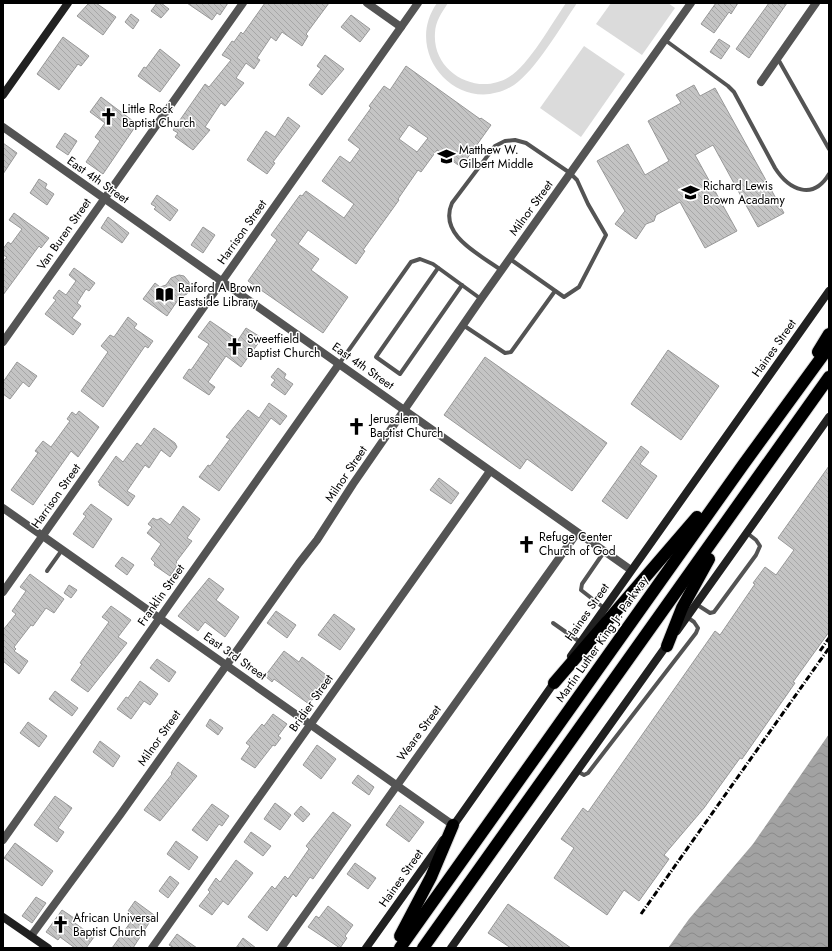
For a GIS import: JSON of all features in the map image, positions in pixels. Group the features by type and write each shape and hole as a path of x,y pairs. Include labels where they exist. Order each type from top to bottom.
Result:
{"highway":[{"path":"775,420 829,334"},
{"name":"Martin Luther King Jr. Parkway","path":"400,948 742,465 829,347"},
{"path":"423,948 829,377"},
{"path":"554,683 742,465"},
{"path":"667,646 682,608 740,504"},
{"path":"393,948 426,888 453,825"}],"street":[{"path":"3,95 68,3"},
{"name":"Van Buren Street","path":"3,342 243,3"},
{"path":"367,3 401,27"},
{"name":"Harrison Street","path":"3,592 418,3"},
{"name":"Milnor Street","path":"31,936 120,815 299,563 317,540 404,410 501,270 691,3"},
{"path":"761,82 816,3"},
{"name":"East 4th Street","path":"3,127 631,570"},
{"name":"Haines Street","path":"366,948 554,683 580,642 829,291"},
{"name":"Franklin Street","path":"3,840 339,364"},
{"path":"451,948 829,417"},
{"name":"Bridier Street","path":"152,948 490,472"},
{"name":"East 3rd Street","path":"3,508 453,825"},
{"name":"Weare Street","path":"281,948 577,533"},
{"path":"3,917 31,936 42,947"}],"lane":[{"path":"665,40 734,92 775,168 782,179 789,185 798,189 808,190 818,186 829,174"},
{"path":"778,59 829,149"},
{"path":"501,270 459,240 448,221 448,210 495,146 505,141 515,140 526,143 570,173 577,180 588,204 606,234 579,287 564,298 509,259"},
{"path":"339,364 411,262 420,259 438,268 481,299"},
{"path":"438,268 376,357 400,374 462,285"},
{"path":"463,325 505,353 511,352 555,291"},
{"path":"696,604 710,613 714,612 751,561 760,546 756,540 747,533"},
{"path":"47,570 62,549"},
{"path":"604,552 582,584 581,590 604,608"},
{"path":"577,771 584,775 588,773 696,633 698,628 694,622 687,617"},
{"path":"553,623 580,642"}],"shaded area":[{"path":"437,3 448,3 439,17 435,29 436,47 441,59 449,69 459,77 471,82 484,84 497,82 509,77 517,71 540,43 566,3 577,3 548,47 522,78 514,85 494,93 475,94 457,87 442,76 432,60 426,42 428,23"},
{"path":"611,3 668,3 675,8 642,55 596,24"},
{"path":"584,46 625,74 581,137 540,108"}],"water":[{"path":"829,734 829,948 668,948 689,919 753,844"}],"building":[{"path":"89,3 96,3 116,17 103,35 77,16"},
{"path":"157,3 161,3 169,9 161,18 151,11"},
{"path":"187,3 228,3 220,15 217,13 212,20"},
{"path":"265,3 329,3 306,34 308,36 302,46 282,32 276,41 271,37 257,58 260,60 254,69 246,63 236,78 244,83 225,106 221,103 205,127 210,130 193,150 175,137 178,133 173,130 205,84 209,87 231,60 222,55 232,41 234,42 241,32 243,34"},
{"path":"716,3 738,3 731,14 729,12 714,33 701,24"},
{"path":"769,3 787,3 749,58 736,49"},
{"path":"131,14 139,20 133,29 125,22"},
{"path":"351,15 370,29 360,42 341,27"},
{"path":"63,37 89,56 81,66 78,64 59,90 37,74"},
{"path":"719,39 730,46 721,59 710,52"},
{"path":"160,49 180,65 160,92 138,76"},
{"path":"325,55 344,69 322,95 309,85 321,69 317,66"},
{"path":"406,66 480,119 481,118 491,125 461,167 437,150 421,172 418,170 398,199 399,200 363,250 365,251 356,264 308,230 298,244 319,259 311,270 348,297 323,333 248,281 277,240 271,235 300,195 302,196 306,191 344,218 354,204 322,181 340,156 350,163 360,149 348,140 371,108 369,106 384,86 390,90","holes":["409,125 428,138 417,152 399,139"]},
{"path":"694,85 700,96 715,88 784,213 758,227 713,145 695,155 737,231 705,248 680,202 656,215 654,221 646,224 636,239 615,224 625,211 597,161 628,144 645,175 669,161 648,121 681,103 676,95"},
{"path":"101,97 137,124 103,174 86,162 100,141 95,137 105,123 90,112"},
{"path":"288,117 300,126 273,162 275,163 267,174 247,160 266,131 275,137"},
{"path":"65,133 77,141 68,155 56,147"},
{"path":"3,143 17,153 3,174"},
{"path":"39,179 47,184 45,188 54,194 47,205 30,193"},
{"path":"157,195 178,210 170,221 154,209 156,207 151,204"},
{"path":"14,213 49,238 41,248 39,246 3,295 3,262 7,257 3,255 3,249 8,242 11,244 22,229 9,220"},
{"path":"108,217 129,233 122,243 101,228"},
{"path":"203,227 215,235 203,253 191,245"},
{"path":"74,268 95,283 89,291 86,289 77,303 81,306 72,318 81,324 73,335 45,314 56,300 53,298 59,290 66,295 76,281 69,275"},
{"name":"Raiford A Brown Eastside Library","path":"179,275 184,276 189,282 189,291 187,294 180,297 167,316 143,299 155,283 160,287 166,285 171,278"},
{"path":"128,317 137,324 134,328 153,341 148,348 145,346 103,407 81,391 108,352 101,346 110,335 114,337"},
{"path":"210,321 238,340 246,328 262,338 241,367 226,356 208,382 215,387 209,395 183,378 189,369 191,370 209,344 198,337"},
{"path":"668,350 719,386 681,440 631,404"},
{"path":"485,357 607,443 572,491 527,459 520,469 444,415"},
{"path":"17,362 37,376 29,387 23,382 10,399 3,394 3,382"},
{"path":"278,368 286,374 284,378 293,384 285,395 271,385 275,380 271,377"},
{"path":"269,403 287,416 280,425 271,418 219,491 199,477 208,465 210,466 230,439 226,437 248,410 259,418"},
{"path":"79,411 99,427 78,457 71,451 33,505 11,490 38,453 35,451 43,441 51,447 70,421 67,419 72,412 76,415"},
{"path":"154,428 175,443 177,447 170,457 161,450 149,468 145,465 127,491 135,496 128,506 99,485 100,483 98,482 116,456 123,462 137,443 141,446"},
{"path":"641,446 649,452 640,464 657,476 627,519 602,501"},
{"path":"829,466 829,632 793,682 795,683 742,759 740,758 704,808 664,855 669,859 639,901 624,890 607,915 554,878 574,848 561,839 583,808 588,812 715,631 720,635 765,567 776,575 794,550 778,538"},
{"path":"439,478 459,493 451,504 430,490"},
{"path":"91,504 112,519 93,548 73,534 86,516 83,514"},
{"path":"183,506 200,519 187,538 192,541 176,562 178,564 170,576 154,565 155,563 151,559 161,544 147,533 152,527 148,524 153,518 157,520 161,518 170,525"},
{"path":"122,557 134,565 127,575 115,566"},
{"path":"30,574 64,599 54,613 46,608 33,626 31,625 14,647 16,649 14,651 28,661 19,674 3,661 3,630 16,614 12,611 26,591 20,587"},
{"path":"209,578 224,589 216,600 239,617 225,637 205,622 198,631 178,616"},
{"path":"69,585 77,590 71,598 64,593"},
{"path":"111,606 131,620 118,637 127,643 88,692 71,680 82,664 80,663 109,622 102,617"},
{"path":"276,611 296,625 287,638 267,623"},
{"path":"334,614 355,629 340,650 318,635"},
{"path":"284,651 299,662 302,657 329,677 309,704 274,679 272,682 265,676"},
{"path":"157,659 176,672 169,682 150,668"},
{"path":"140,681 158,694 150,705 144,701 131,719 117,709 126,697 128,698"},
{"path":"55,691 78,708 72,716 49,699"},
{"path":"273,714 287,724 278,736 281,738 275,746 273,745 255,768 241,759 250,746 246,743 262,724 264,726"},
{"path":"210,719 223,728 218,735 206,726"},
{"path":"28,722 47,736 39,747 20,733"},
{"path":"100,741 120,756 113,767 93,752"},
{"path":"317,745 336,759 321,779 303,765"},
{"path":"178,762 197,776 160,821 144,810 172,774 171,773"},
{"path":"358,775 374,787 369,795 352,783"},
{"path":"55,796 72,808 58,828 64,832 57,842 34,825"},
{"path":"275,803 291,815 280,830 264,819"},
{"path":"212,804 229,816 222,826 219,824 207,841 192,830"},
{"path":"400,805 424,822 409,842 386,825"},
{"path":"301,806 310,814 303,822 294,814"},
{"path":"333,812 351,825 313,879 310,877 296,897 293,894 267,931 248,917 272,886 275,889 285,876 288,879 309,849 306,846"},
{"path":"251,832 271,846 263,856 244,842"},
{"path":"176,841 198,857 189,870 167,854"},
{"path":"15,843 53,871 42,886 4,858"},
{"path":"236,860 253,873 228,905 223,901 212,915 199,906 210,892 208,890 216,878 220,882"},
{"path":"355,863 376,878 368,889 347,874"},
{"path":"170,876 179,883 168,898 159,891"},
{"path":"36,897 46,903 32,923 22,916"},
{"path":"135,901 154,915 133,948 112,948 135,916 128,911"},
{"path":"508,904 571,948 511,948 488,933"},
{"path":"328,906 353,925 345,936 347,938 340,948 308,927 316,916 319,918"},
{"path":"62,910 74,918 72,921 94,937 86,948 75,948 60,937 58,940 46,932"},
{"path":"177,934 197,948 174,948 169,945"},
{"path":"243,938 256,948 236,948"}],"railway":[{"path":"820,651 829,638"},
{"path":"641,914 829,648"}],"place":[{"name":"Little Rock Baptist Church","path":"109,116"},
{"name":"Matthew W. Gilbert Middle","path":"446,157"},
{"name":"Richard Lewis Brown Acadamy","path":"690,193"},
{"name":"Raiford A Brown Eastside Library","path":"165,295"},
{"name":"Sweetfield Baptist Church","path":"234,346"},
{"name":"Jerusalem Baptist Church","path":"357,426"},
{"name":"Refuge Center Church of God","path":"526,544"},
{"name":"African Universal Baptist Church","path":"60,925"}]}
